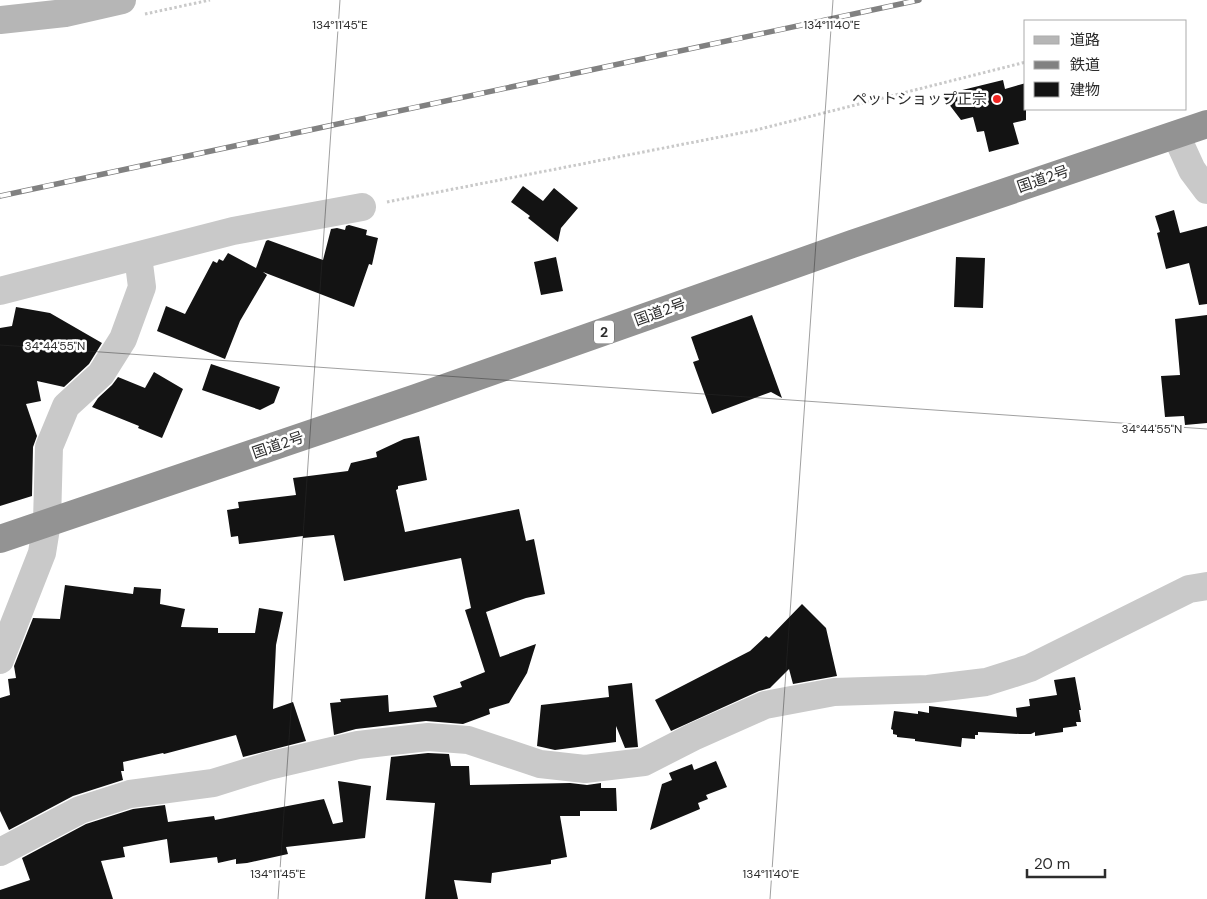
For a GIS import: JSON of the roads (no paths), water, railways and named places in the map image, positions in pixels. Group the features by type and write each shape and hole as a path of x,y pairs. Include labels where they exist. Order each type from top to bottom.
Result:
{"highway":[{"name":"国道2号","path":"0,538 416,398 852,244 1207,124"}],"street":[{"path":"0,20 65,13 122,0"},
{"path":"1176,135 1192,170 1207,190"},
{"path":"0,291 232,231 362,207"},
{"path":"0,660 42,553 47,522 50,447 66,406 101,374 123,339 142,287 138,256"},
{"path":"0,850 80,810 130,794 213,783 268,766 358,745 428,737 468,740 540,764 585,769 644,762 693,737 765,705 834,692 928,688 986,682 1030,668 1189,589 1207,586"}],"railway":[{"path":"0,196 919,0"}],"place":[{"name":"ペットショップ正宗","path":"997,99"}]}
